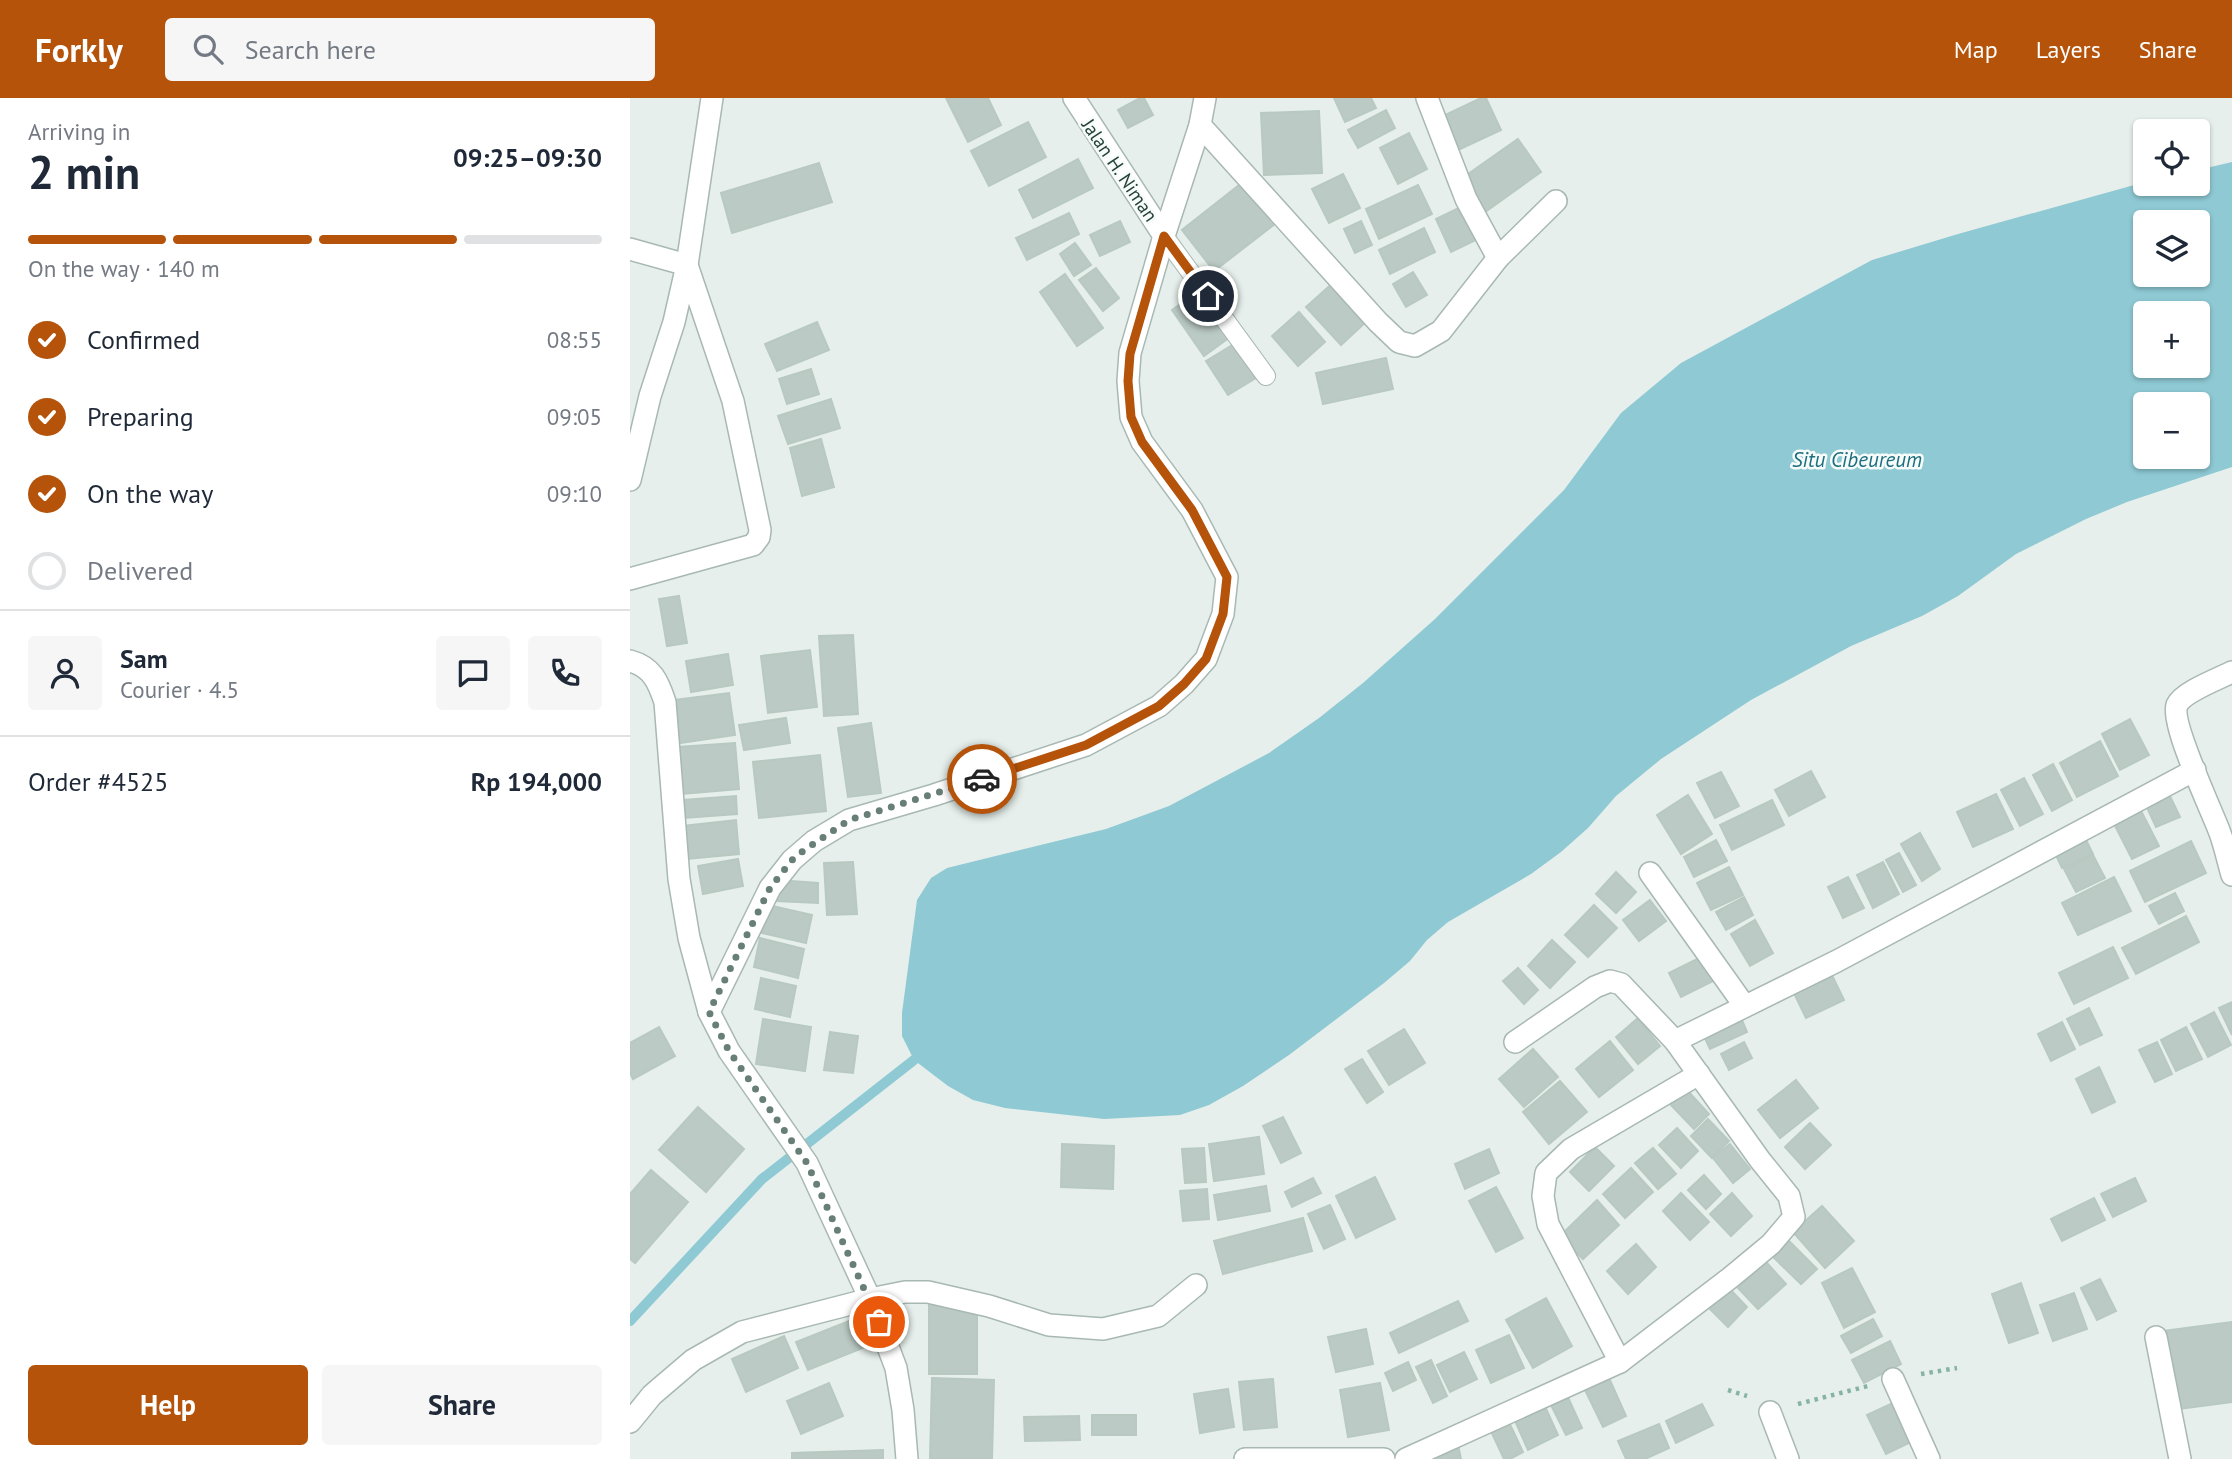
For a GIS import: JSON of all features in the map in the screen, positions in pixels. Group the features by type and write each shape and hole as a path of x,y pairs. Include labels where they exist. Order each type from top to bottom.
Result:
{"street":[{"path":"630,480 650,396 674,322 687,265 712,98"},
{"name":"Jalan H. Niman","path":"1074,98 1164,236"},
{"path":"709,1012 770,888 792,860 814,841 849,820 1086,745 1159,706 1184,684 1206,659 1223,614 1227,577 1192,510 1142,442 1131,417 1128,381 1130,354 1206,98"},
{"path":"1427,98 1466,199 1499,258"},
{"path":"1200,125 1399,342 1415,346 1441,331 1499,258 1556,201"},
{"path":"630,249 687,265"},
{"path":"630,579 745,548 753,545 760,537 733,401 687,265"},
{"path":"630,661 642,664 658,679 665,702 679,880 689,938 709,1012 729,1051 807,1163 870,1299 897,1368 907,1459"},
{"path":"2232,672 2190,693 2178,703 2175,714 2221,837 2232,875"},
{"path":"1675,1041 1837,961 2195,770"},
{"path":"1650,873 1744,1005"},
{"path":"1406,1459 1620,1362 1771,1244 1794,1217 1789,1196 1675,1041 1621,984 1610,981 1595,987 1514,1042"},
{"path":"1620,1362 1548,1224 1543,1196 1546,1173 1571,1149 1699,1074"},
{"path":"630,1422 652,1395 693,1360 742,1332 870,1299 905,1292 928,1292 989,1306 1049,1325 1103,1329 1158,1316 1196,1285"},
{"path":"2156,1337 2180,1459"},
{"path":"1893,1379 1929,1459"},
{"path":"1770,1412 1788,1459"},
{"path":"1245,1459 1384,1459"}],"lane":[{"name":"Jalan H. Niman","path":"1164,236 1266,376"}],"path":[{"path":"1728,1390 1753,1398 1770,1412 1893,1379"}],"water":[{"name":"Situ Cibeureum","path":"2232,162 2232,467 2127,502 2086,519 2016,554 1958,596 1922,616 1851,646 1751,700 1661,759 1616,796 1588,828 1561,852 1531,874 1448,922 1384,983 1289,1055 1209,1105 1180,1115 1104,1119 1005,1108 973,1100 948,1086 914,1060 902,1036 902,1013 917,900 931,878 947,868 1106,829 1169,806 1269,753 1363,683 1435,619 1564,490 1621,413 1681,363 1872,260 2133,185 2133,196 2210,196 2210,167"}],"building":[{"path":"946,98 988,98 1001,125 968,142"},
{"path":"1144,98 1153,115 1128,128 1118,110"},
{"path":"1334,98 1371,98 1376,108 1345,122"},
{"path":"1486,98 1501,130 1454,152 1439,118"},
{"path":"1386,110 1395,128 1358,148 1348,130"},
{"path":"1319,111 1322,173 1264,175 1261,113"},
{"path":"1028,122 1046,157 989,186 971,151"},
{"path":"1409,133 1427,169 1398,184 1380,148"},
{"path":"1518,139 1541,172 1485,212 1461,179"},
{"path":"1078,159 1093,188 1033,218 1019,190"},
{"path":"819,163 832,202 732,233 721,193"},
{"path":"1343,174 1360,208 1329,223 1312,189"},
{"path":"1243,182 1275,224 1214,271 1182,230"},
{"path":"1418,185 1432,214 1379,239 1366,209"},
{"path":"1469,203 1484,236 1451,252 1436,219"},
{"path":"1069,213 1079,234 1027,260 1016,238"},
{"path":"1120,221 1130,242 1100,256 1090,235"},
{"path":"1361,221 1372,245 1355,253 1344,229"},
{"path":"1424,228 1435,252 1390,274 1379,250"},
{"path":"1075,243 1091,265 1074,276 1060,254"},
{"path":"1096,268 1119,298 1103,311 1079,280"},
{"path":"1413,272 1427,295 1406,307 1393,284"},
{"path":"1065,274 1103,328 1077,346 1040,292"},
{"path":"1334,282 1368,320 1341,345 1306,307"},
{"path":"1199,291 1230,337 1204,356 1172,310"},
{"path":"1299,312 1325,342 1298,366 1272,336"},
{"path":"817,322 829,350 777,371 765,344"},
{"path":"1234,344 1256,378 1228,395 1206,361"},
{"path":"1386,358 1393,389 1323,404 1316,373"},
{"path":"811,369 819,394 787,404 779,379"},
{"path":"831,399 840,428 788,444 778,416"},
{"path":"821,439 834,487 802,496 790,448"},
{"path":"679,596 687,643 667,646 659,599"},
{"path":"853,635 858,714 824,716 819,636"},
{"path":"810,650 817,707 768,713 761,656"},
{"path":"728,654 733,685 691,692 686,661"},
{"path":"729,693 735,735 680,743 673,700"},
{"path":"786,718 790,743 744,750 739,725"},
{"path":"2130,719 2149,755 2120,770 2102,734"},
{"path":"871,723 881,793 848,797 838,728"},
{"path":"2100,741 2118,776 2077,797 2060,763"},
{"path":"735,743 739,789 682,794 678,747"},
{"path":"820,755 826,811 759,818 753,762"},
{"path":"2053,764 2072,800 2052,811 2033,775"},
{"path":"1811,771 1825,797 1789,816 1775,790"},
{"path":"1721,772 1739,806 1715,818 1697,783"},
{"path":"2024,778 2043,814 2020,826 2001,790"},
{"path":"2167,790 2180,817 2156,827 2144,801"},
{"path":"1996,794 2013,829 1973,847 1957,812"},
{"path":"1688,795 1712,834 1681,854 1657,815"},
{"path":"736,796 737,814 684,818 683,800"},
{"path":"1772,800 1784,825 1732,850 1720,825"},
{"path":"2139,807 2159,846 2132,859 2112,820"},
{"path":"736,820 739,854 687,859 683,826"},
{"path":"1920,833 1940,869 1922,881 1901,844"},
{"path":"2083,834 2093,854 2062,868 2053,849"},
{"path":"1716,840 1727,861 1694,877 1684,857"},
{"path":"2191,841 2206,873 2145,902 2130,871"},
{"path":"1899,853 1916,885 1903,892 1886,860"},
{"path":"2093,855 2105,878 2076,892 2064,869"},
{"path":"738,859 743,886 703,894 698,866"},
{"path":"853,862 857,914 827,915 824,863"},
{"path":"1883,862 1899,894 1873,908 1857,875"},
{"path":"1729,867 1743,895 1711,910 1697,883"},
{"path":"1616,872 1636,892 1616,913 1596,894"},
{"path":"1848,877 1864,908 1843,918 1828,887"},
{"path":"2114,877 2131,911 2078,935 2062,903"},
{"path":"777,880 818,883 818,903 776,901"},
{"path":"2175,893 2184,911 2159,924 2149,906"},
{"path":"1744,897 1753,915 1726,930 1716,912"},
{"path":"1650,900 1666,921 1639,941 1623,920"},
{"path":"768,905 812,915 806,943 762,933"},
{"path":"1594,905 1617,928 1588,957 1565,935"},
{"path":"2186,916 2199,942 2136,974 2122,948"},
{"path":"1755,920 1773,953 1750,966 1731,934"},
{"path":"760,938 804,949 798,978 754,967"},
{"path":"1552,940 1575,962 1550,988 1528,966"},
{"path":"2113,947 2128,978 2074,1004 2059,973"},
{"path":"1705,955 1717,979 1681,997 1669,973"},
{"path":"1828,967 1844,1000 1806,1018 1790,985"},
{"path":"1518,968 1538,990 1524,1004 1503,981"},
{"path":"761,978 796,986 790,1017 755,1009"},
{"path":"2232,1002 2232,1035 2219,1008"},
{"path":"2089,1008 2102,1035 2080,1045 2067,1019"},
{"path":"2214,1012 2231,1045 2208,1057 2191,1024"},
{"path":"1739,1013 1747,1032 1710,1049 1701,1030"},
{"path":"1638,1018 1660,1046 1638,1064 1616,1037"},
{"path":"763,1019 811,1027 805,1071 756,1064"},
{"path":"2062,1022 2075,1049 2051,1061 2038,1034"},
{"path":"659,1027 675,1056 633,1079 630,1073 630,1043"},
{"path":"2186,1027 2202,1059 2176,1071 2161,1040"},
{"path":"1404,1029 1425,1063 1389,1085 1368,1051"},
{"path":"830,1032 858,1036 853,1073 824,1070"},
{"path":"1610,1041 1633,1070 1599,1097 1576,1069"},
{"path":"1744,1042 1752,1058 1729,1070 1721,1054"},
{"path":"2157,1042 2172,1074 2155,1082 2139,1050"},
{"path":"1533,1049 1558,1077 1524,1107 1499,1079"},
{"path":"1362,1059 1383,1092 1367,1103 1345,1069"},
{"path":"2099,1067 2115,1102 2092,1113 2076,1079"},
{"path":"1796,1080 1818,1108 1780,1138 1758,1110"},
{"path":"1560,1081 1587,1112 1549,1144 1523,1112"},
{"path":"1686,1089 1709,1114 1694,1129 1670,1104"},
{"path":"698,1107 744,1149 706,1192 659,1150"},
{"path":"1283,1117 1301,1153 1281,1163 1263,1126"},
{"path":"1708,1119 1729,1141 1712,1158 1691,1136"},
{"path":"1810,1123 1831,1145 1805,1169 1785,1147"},
{"path":"1677,1128 1698,1151 1681,1168 1659,1145"},
{"path":"1259,1137 1264,1174 1214,1181 1209,1144"},
{"path":"1062,1144 1114,1146 1113,1189 1061,1187"},
{"path":"1730,1144 1750,1169 1733,1183 1713,1158"},
{"path":"1595,1147 1614,1166 1589,1191 1570,1172"},
{"path":"1204,1148 1206,1182 1185,1183 1182,1149"},
{"path":"1653,1148 1676,1174 1658,1189 1635,1163"},
{"path":"1489,1149 1499,1173 1465,1189 1455,1164"},
{"path":"1631,1168 1653,1192 1625,1218 1603,1194"},
{"path":"651,1170 688,1202 635,1263 630,1259 630,1194"},
{"path":"1704,1175 1721,1194 1706,1209 1688,1190"},
{"path":"1375,1177 1395,1219 1356,1238 1336,1196"},
{"path":"1313,1178 1321,1193 1292,1207 1285,1192"},
{"path":"2135,1178 2146,1201 2113,1217 2101,1194"},
{"path":"1266,1186 1270,1211 1218,1220 1214,1195"},
{"path":"1496,1187 1523,1238 1496,1252 1469,1201"},
{"path":"1207,1189 1209,1219 1183,1221 1180,1191"},
{"path":"1681,1193 1709,1222 1690,1240 1663,1211"},
{"path":"1732,1193 1752,1216 1731,1236 1710,1214"},
{"path":"2094,1198 2105,1220 2062,1241 2051,1219"},
{"path":"1597,1200 1619,1225 1583,1259 1560,1236"},
{"path":"1330,1205 1345,1239 1324,1249 1308,1214"},
{"path":"1822,1206 1854,1241 1825,1268 1793,1232"},
{"path":"1303,1218 1312,1251 1223,1274 1214,1241"},
{"path":"1785,1237 1817,1269 1801,1284 1770,1254"},
{"path":"1636,1244 1656,1267 1628,1294 1607,1271"},
{"path":"1766,1262 1786,1284 1758,1309 1738,1288"},
{"path":"1852,1268 1875,1312 1844,1328 1822,1283"},
{"path":"2100,1279 2116,1311 2097,1320 2081,1288"},
{"path":"2021,1283 2038,1333 2009,1343 1992,1294"},
{"path":"1725,1284 1747,1307 1728,1327 1705,1304"},
{"path":"2074,1293 2087,1329 2053,1341 2040,1305"},
{"path":"1546,1298 1572,1346 1533,1368 1506,1320"},
{"path":"1458,1301 1468,1321 1399,1353 1390,1333"},
{"path":"929,1304 977,1305 977,1374 929,1374"},
{"path":"854,1319 865,1347 808,1370 796,1342"},
{"path":"1873,1319 1882,1336 1851,1353 1841,1336"},
{"path":"2232,1322 2232,1402 2172,1410 2162,1331"},
{"path":"1366,1329 1373,1364 1336,1372 1328,1337"},
{"path":"1509,1335 1524,1368 1491,1383 1476,1350"},
{"path":"784,1336 798,1368 746,1392 732,1359"},
{"path":"1890,1341 1901,1364 1864,1383 1852,1360"},
{"path":"1464,1352 1477,1379 1450,1392 1437,1365"},
{"path":"1431,1360 1447,1396 1433,1403 1416,1367"},
{"path":"1408,1362 1416,1380 1393,1391 1385,1373"},
{"path":"932,1378 994,1380 992,1459 930,1459"},
{"path":"1609,1378 1626,1416 1603,1427 1585,1390"},
{"path":"1273,1379 1277,1427 1244,1430 1239,1382"},
{"path":"829,1383 843,1416 801,1434 787,1401"},
{"path":"1380,1383 1389,1430 1348,1437 1340,1390"},
{"path":"1228,1389 1234,1427 1200,1433 1194,1394"},
{"path":"1566,1393 1582,1428 1566,1435 1549,1401"},
{"path":"1542,1400 1558,1435 1528,1450 1512,1414"},
{"path":"1897,1401 1915,1440 1886,1454 1867,1415"},
{"path":"1702,1404 1713,1425 1676,1443 1666,1421"},
{"path":"1092,1415 1136,1415 1136,1435 1092,1435"},
{"path":"1079,1416 1080,1440 1025,1441 1024,1417"},
{"path":"1507,1418 1523,1452 1504,1459 1489,1427"},
{"path":"1659,1424 1669,1448 1645,1459 1626,1459 1618,1441"},
{"path":"1458,1445 1461,1459 1423,1459"},
{"path":"883,1450 883,1459 792,1459 792,1453"}],"waterway":[{"path":"630,1321 762,1179 914,1060"}],"way so far":[{"path":"879,1322 807,1163 729,1051 709,1012 770,888 792,860 814,841 849,820 982,779"}],"route":[{"path":"982,779 1086,745 1127,725 1159,706 1184,684 1206,659 1223,614 1227,577 1192,510 1142,442 1131,417 1128,381 1130,354 1164,236 1208,296"}]}
